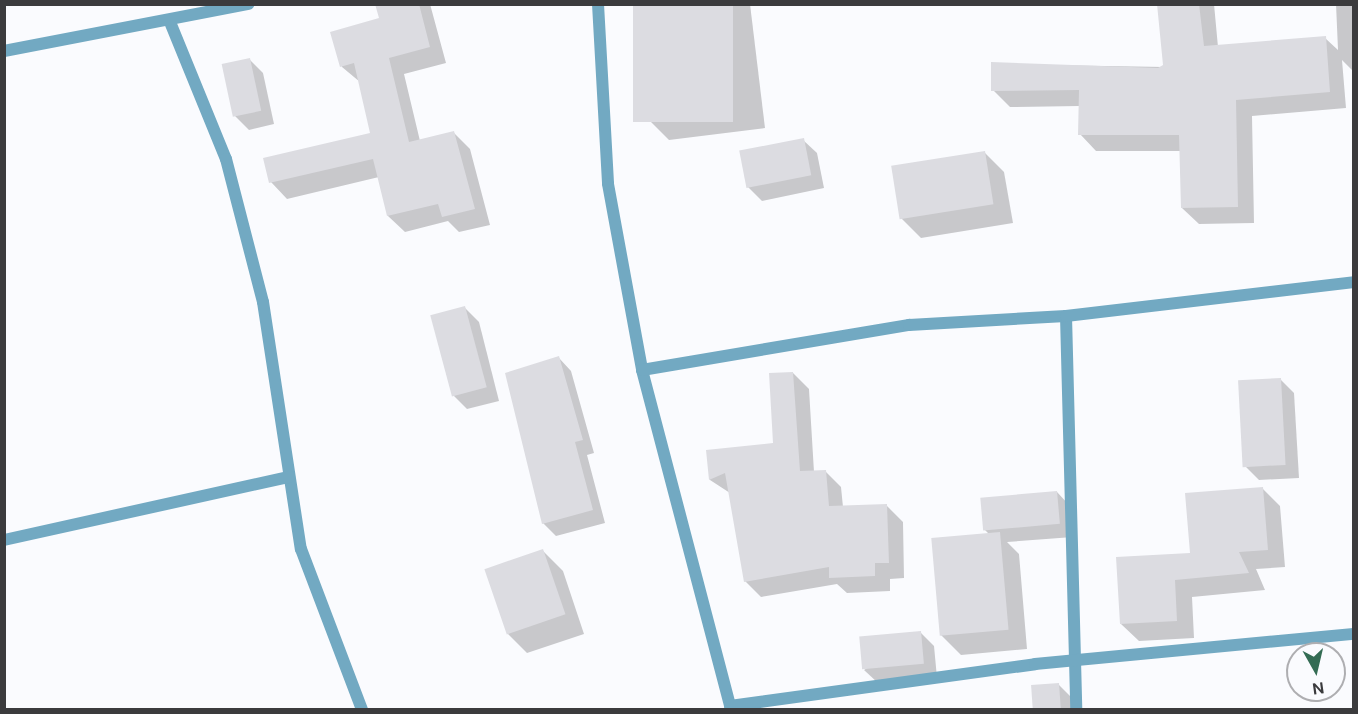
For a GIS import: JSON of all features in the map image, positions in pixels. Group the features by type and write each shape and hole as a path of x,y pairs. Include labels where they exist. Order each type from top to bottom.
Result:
{"street":[{"path":"4,51 170,22 249,4"},
{"path":"598,4 608,184 642,370 730,708 1073,661 1353,634"},
{"path":"170,22 226,159 263,302 301,549 362,710"},
{"path":"642,370 909,325 1066,316 1353,282"},
{"path":"1066,316 1076,710"},
{"path":"4,540 289,477"}],"building":[{"path":"375,4 419,4 430,47 389,58 409,142 454,131 475,209 442,217 438,204 387,216 373,159 269,183 263,158 370,133 354,63 340,67 330,32 379,18"},
{"path":"633,4 733,4 733,122 633,122"},
{"path":"1157,4 1199,4 1204,46 1326,36 1330,92 1236,100 1238,207 1181,208 1179,135 1078,135 1079,90 991,91 991,62 1158,68 1163,65"},
{"path":"250,58 261,111 233,117 222,64"},
{"path":"804,138 811,175 746,188 739,151"},
{"path":"985,151 993,204 900,219 891,166"},
{"path":"465,306 487,387 452,396 430,315"},
{"path":"559,356 583,440 575,442 593,510 542,524 505,373"},
{"path":"793,372 800,471 826,470 829,506 887,504 889,563 875,563 875,576 829,578 829,567 744,582 725,473 709,480 706,450 773,443 769,373"},
{"path":"1281,378 1286,465 1243,467 1238,380"},
{"path":"1263,487 1268,550 1239,552 1249,573 1175,580 1177,621 1120,624 1116,557 1190,553 1185,493"},
{"path":"1057,491 1060,524 983,531 980,498"},
{"path":"1000,532 1009,630 940,636 931,538"},
{"path":"543,549 565,614 507,634 484,569"},
{"path":"921,631 924,664 862,669 859,636"},
{"path":"1059,683 1061,710 1033,710 1031,685"}]}
